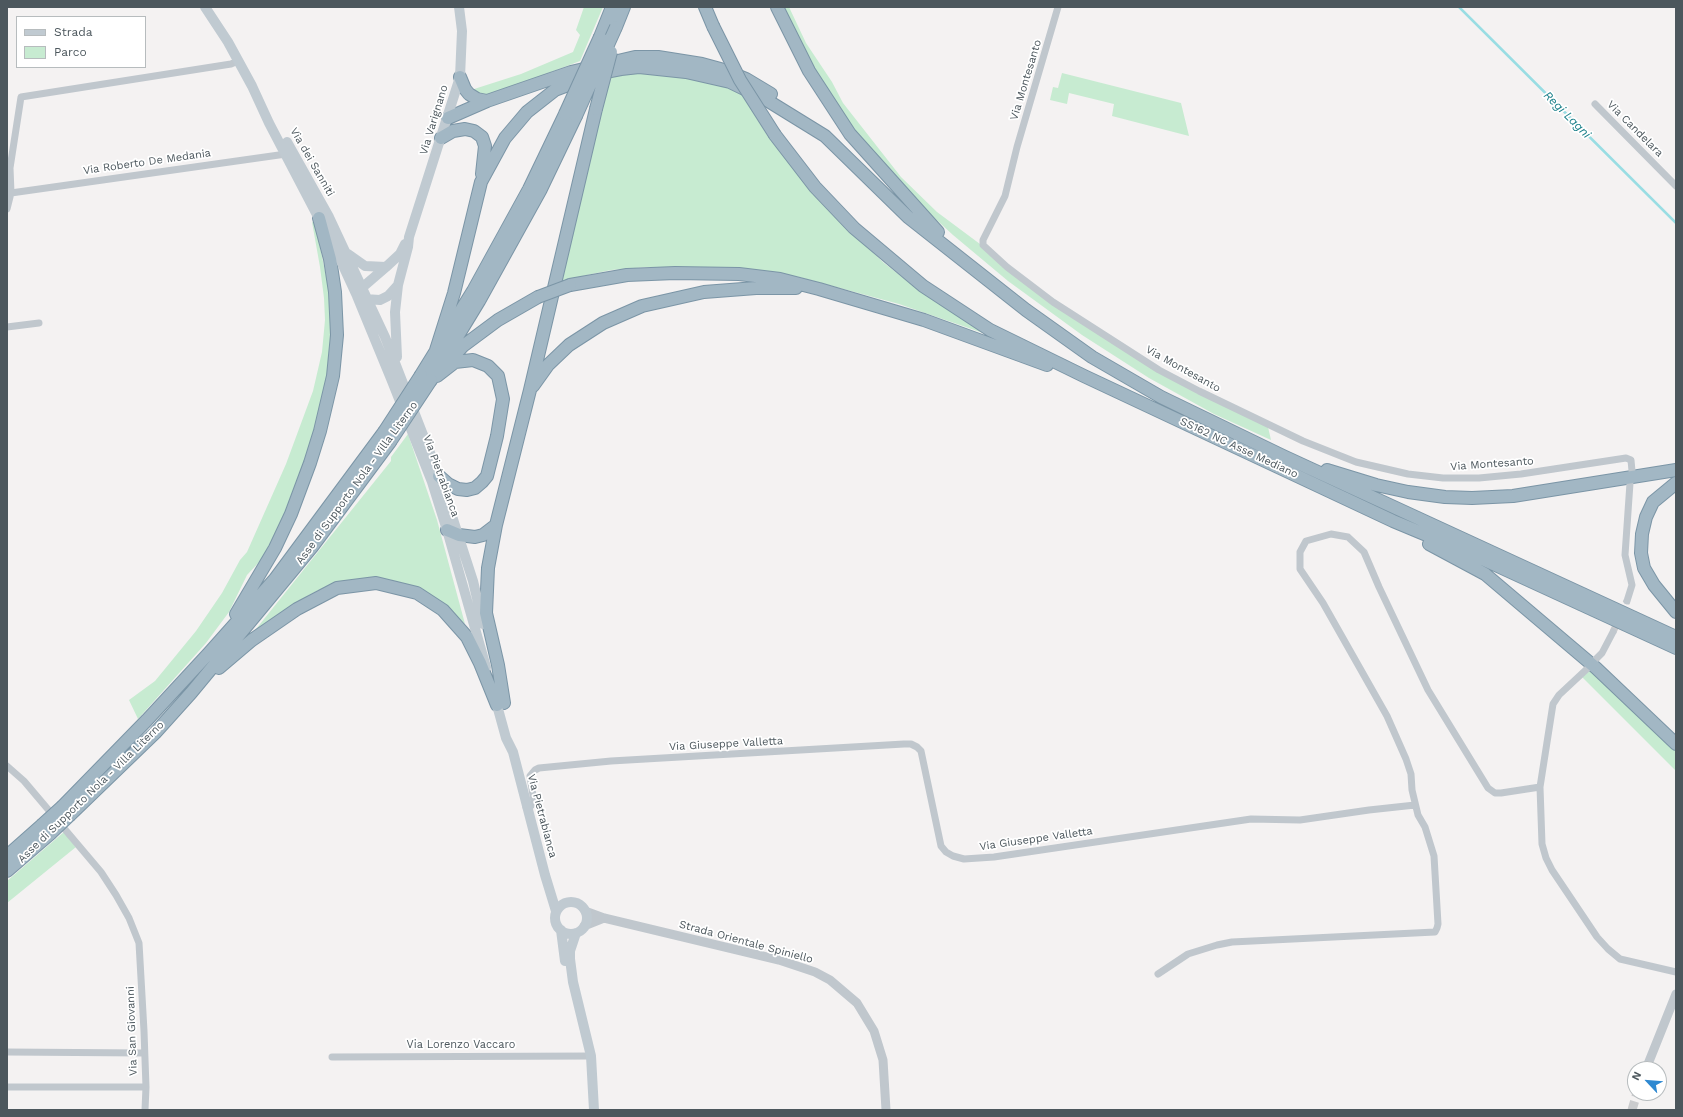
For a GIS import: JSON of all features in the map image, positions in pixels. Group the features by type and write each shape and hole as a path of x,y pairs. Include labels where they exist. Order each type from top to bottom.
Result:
{"highway":[{"name":"Asse di Supporto Nola - Villa Literno","path":"7,871 66,810 130,758 155,733 191,693 312,547 479,301 541,189 612,7"},
{"name":"Asse di Supporto Nola - Villa Literno","path":"426,378 436,350 472,291 571,115 616,27 624,7"},
{"path":"705,7 740,80 775,135 815,187 854,228 923,286 990,330 1084,376"},
{"path":"777,7 809,71 850,134 961,258"},
{"path":"500,704 498,665 486,613 488,568 496,525 530,390 616,27"},
{"path":"448,118 487,101 571,72 635,57 658,58 702,64 724,70 746,79 782,100 799,112 908,217 1026,310 1092,357 1167,401 1676,637"},
{"path":"481,182 504,138 527,112 555,90 600,73 620,69 639,67 686,72 730,82 765,99 825,136"},
{"path":"460,76 469,94 477,99 487,101"},
{"path":"436,350 454,293 481,182 485,155 485,146 482,137 474,131 465,129 453,131 441,138"},
{"path":"209,653 234,618 275,548 305,478 320,431 333,376 337,335 335,292 330,259 318,218"},
{"path":"426,378 463,346 498,320 538,297 570,285 627,275 675,273 739,274 780,279 924,320 1051,366 1084,376"},
{"path":"530,390 548,365 569,345 602,323 642,306 704,292 756,288 819,289"},
{"path":"426,378 455,362 473,360 488,366 498,376 503,399 497,436 487,476 475,488 467,490 458,489 448,484 440,476"},
{"name":"SS162 NC Asse Mediano","path":"1084,376 1393,521"},
{"name":"Asse di Supporto Nola - Villa Literno","path":"66,810 121,746 209,653 275,579 387,437"},
{"path":"1283,456 1376,485 1415,493 1465,498 1513,496 1676,470"},
{"path":"1676,483 1653,502 1646,517 1642,534 1641,552 1644,568 1654,585 1676,612"},
{"path":"1393,521 1465,551 1676,648"},
{"path":"1393,521 1420,539 1484,574 1596,668 1676,744"},
{"path":"453,532 475,537 483,535 496,525"},
{"path":"191,693 252,640 297,609 337,588 376,583 417,593 443,610 467,637 500,704"},
{"name":"Asse di Supporto Nola - Villa Literno","path":"7,856 46,829"}],"main road":[{"name":"Via dei Sanniti","path":"205,7 252,86 268,123 286,154 318,218"},
{"name":"Via Varignano","path":"398,368 395,312 398,285 410,237 460,76 462,31 459,7"},
{"name":"Via dei Sanniti","path":"252,86 263,99 325,210 347,253"},
{"name":"Via Pietrabianca","path":"318,218 360,292"},
{"name":"Via Varignano","path":"360,292 400,254 410,237"},
{"path":"347,253 365,266 386,267"},
{"name":"Via Pietrabianca","path":"347,253 392,381 453,532"},
{"path":"360,292 369,300 380,300 388,296 398,285"},
{"name":"Via Pietrabianca","path":"369,300 398,368 440,476 453,532 500,704 506,738 513,752 526,807 556,911 555,921 561,930 565,961 573,982 591,1056 594,1110"},
{"path":"548,885 559,895 578,903 585,911 586,921 584,926 576,933 566,933 561,930"},
{"path":"556,911 563,904 573,902"},
{"name":"Via Pietrabianca","path":"573,982 570,951 576,933"}],"street":[{"name":"Via Montesanto","path":"1058,7 1017,147 1005,196 983,240 983,245 985,248 1007,267 1059,306 1175,379 1303,441 1356,462 1408,474 1443,478 1479,478 1521,474 1626,458 1631,460 1632,471"},
{"path":"7,209 11,193 10,168 21,97 231,64 238,61"},
{"name":"Via Candelara","path":"1594,104 1676,186"},
{"name":"Via Roberto De Medania","path":"11,193 286,154"},
{"path":"7,327 39,323"},
{"path":"1627,601 1632,585 1625,555 1630,483"},
{"path":"1158,974 1188,954 1232,942 1435,932 1438,924 1434,856 1426,827 1418,815 1412,790 1411,774 1388,716 1326,608 1300,568 1300,552 1306,541 1331,534 1340,535 1348,537 1364,552 1428,690 1492,791 1501,793 1540,787"},
{"path":"1596,659 1602,653 1613,632"},
{"path":"1589,667 1559,695 1553,704 1540,787 1542,844 1552,870 1596,937 1608,949 1620,959 1676,972"},
{"name":"Via Giuseppe Valletta","path":"526,807 531,806 534,802 530,776 538,768 611,761 904,744 911,744 917,747 920,751 941,846 946,852 953,856 964,859 994,857 1250,819 1300,820 1416,805"},
{"name":"Via San Giovanni","path":"7,766 24,781 101,872 129,918 139,943 146,1087 145,1110"},
{"name":"Strada Orientale Spiniello","path":"585,911 604,918 778,960 814,972 830,980 857,1004 874,1030 883,1060 886,1110"},
{"path":"584,926 604,918"},
{"path":"1649,1061 1676,994"},
{"path":"7,1052 144,1053"},
{"name":"Via Lorenzo Vaccaro","path":"332,1057 591,1056"},
{"path":"7,1088 146,1087"}],"green space":[{"path":"584,7 603,7 580,61 488,96 482,96 471,90 521,74 573,52 580,35 576,30"},
{"path":"782,7 789,7 806,43 832,82 843,103 901,177 937,212 1117,346 1268,427 1271,440 1214,414 1149,378 1082,335 1008,281 953,235 916,201 855,131 809,63"},
{"path":"638,71 687,75 739,90 769,138 796,172 845,226 884,263 915,287 983,333 899,304 799,277 765,272 722,267 648,267 611,270 559,283 611,74"},
{"path":"1062,73 1181,103 1189,136 1112,116 1114,104 1069,93 1067,104 1050,100 1053,87 1058,88"},
{"path":"312,222 315,223 330,295 331,339 328,373 319,417 301,475 281,523 262,559 247,575 229,612 206,643 138,719 129,700 155,681 196,631 222,593 240,560 247,552 286,464 313,391 322,352 325,320 320,267"},
{"path":"408,434 437,520 465,624 448,607 428,593 417,588 395,581 361,579 339,582 309,595 252,634 391,461 391,457"},
{"path":"1593,667 1676,745 1676,771 1582,677"},
{"path":"64,832 76,847 7,903 7,881"}],"waterway":[{"name":"Regi Lagni","path":"1459,7 1676,223"}],"tunnel":[{"path":"1613,632 1627,601"},
{"path":"1632,1110 1635,1101"}]}
